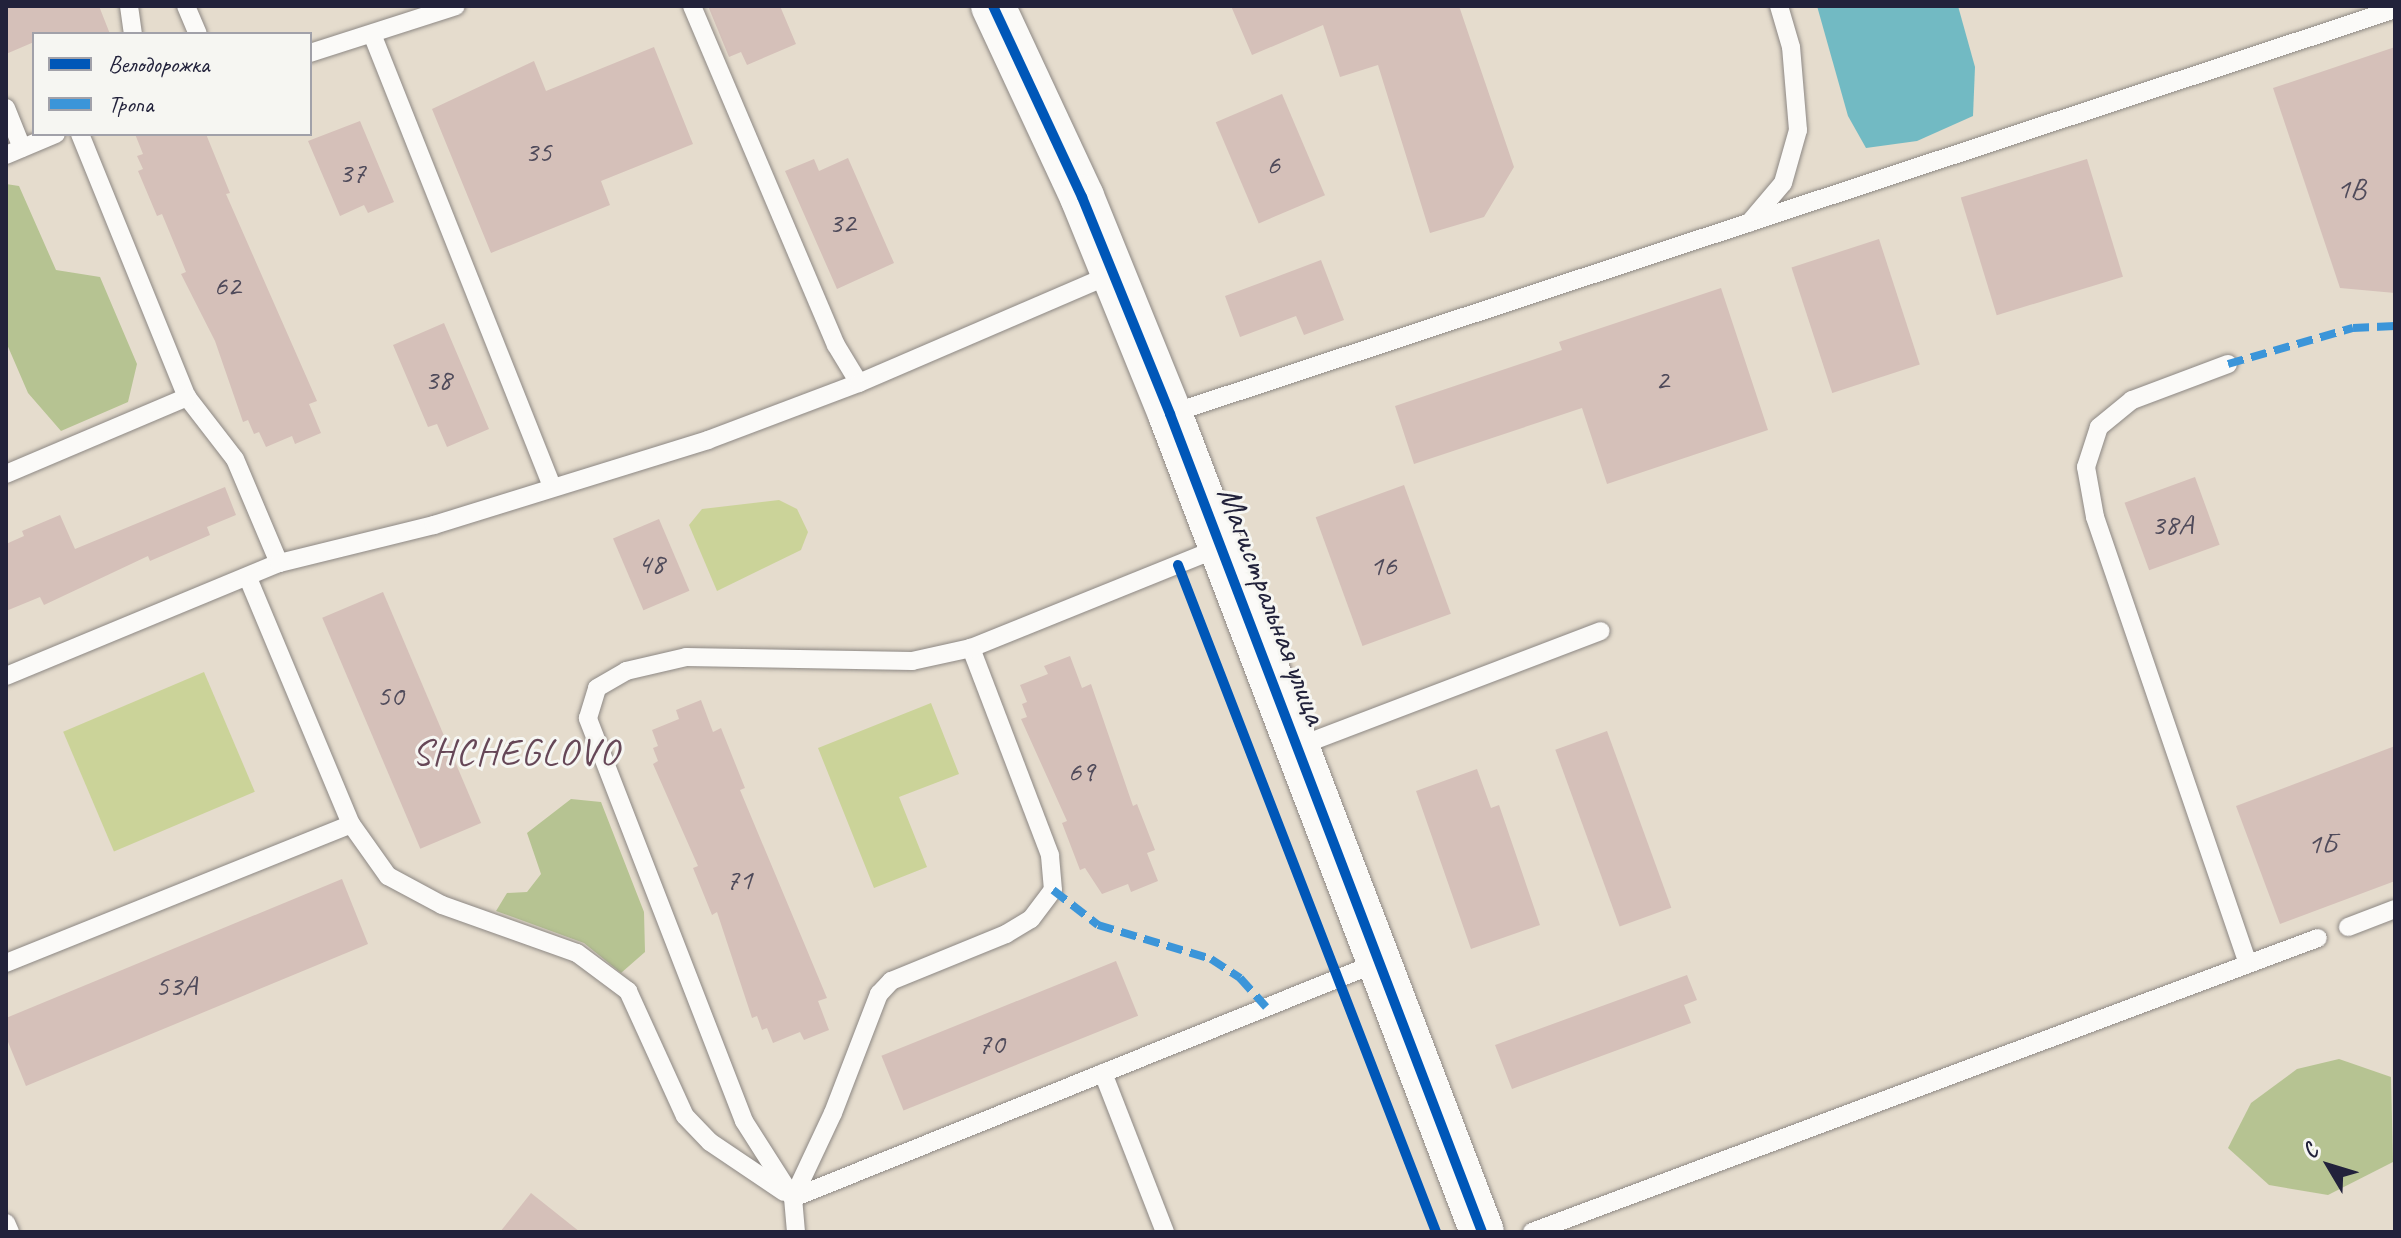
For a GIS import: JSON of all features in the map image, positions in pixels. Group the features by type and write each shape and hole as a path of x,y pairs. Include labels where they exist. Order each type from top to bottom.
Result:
{"street":[{"name":"Магистральная улица","path":"993,6 1114,273 1482,1232"}],"lane":[{"path":"129,6 133,32"},
{"path":"186,6 197,32"},
{"path":"312,52 456,6"},
{"path":"692,6 836,345 859,383"},
{"path":"1749,223 1783,183 1798,130 1791,47 1779,6"},
{"path":"1170,414 2395,9"},
{"path":"372,34 551,484"},
{"path":"6,108 14,151 51,136"},
{"path":"81,136 187,397 235,459 279,563"},
{"path":"6,676 279,563 434,525 551,484 708,440 859,383 1114,273"},
{"path":"2228,364 2132,400 2099,427 2086,467 2095,517 2248,964"},
{"path":"6,474 187,397"},
{"path":"796,1232 793,1198 744,1121 588,718 597,688 626,671 686,657 912,661 971,648 1221,547"},
{"path":"248,578 351,824 388,876 442,905 577,953 628,991 685,1116 710,1142 793,1198"},
{"path":"1297,747 1601,631"},
{"path":"793,1198 833,1113 879,994 891,981 1006,934 1031,919 1053,890 1050,855 971,648"},
{"path":"6,963 351,824"},
{"path":"2348,927 2395,909"},
{"path":"1548,1230 2318,938"},
{"path":"793,1198 1379,962"},
{"path":"1103,1073 1165,1232"},
{"path":"6,1223 10,1232"}],"green space":[{"path":"6,184 19,186 56,270 100,277 137,364 128,402 61,431 28,393 6,342"},
{"path":"779,500 797,509 808,532 801,550 717,591 689,525 702,509"},
{"path":"204,672 255,792 114,851 63,732"},
{"path":"931,703 959,774 899,797 927,867 874,888 818,748"},
{"path":"571,799 601,802 644,912 645,952 621,973 584,943 496,911 507,893 527,892 541,874 527,833"},
{"path":"2339,1059 2391,1077 2393,1162 2328,1195 2269,1185 2228,1148 2251,1103 2297,1069"}],"water":[{"path":"1817,6 1958,6 1975,67 1973,116 1917,141 1866,148 1848,116"}],"building":[{"path":"6,6 99,6 109,32 32,32 32,43 6,54"},
{"path":"708,6 780,6 796,44 747,65 741,52 729,57"},
{"path":"1231,6 1459,6 1514,167 1484,217 1430,233 1378,65 1340,77 1323,25 1252,55"},
{"path":"654,47 693,144 601,181 610,205 491,253 432,109 534,61 546,91"},
{"path":"2395,47 2395,293 2340,288 2273,88"},
{"path":"1282,94 1325,195 1259,223 1216,122"},
{"path":"360,121 394,202 368,213 364,205 340,216 308,141"},
{"path":"136,136 207,136 230,193 226,194 317,401 309,404 321,433 295,444 292,436 266,447 259,432 254,434 248,420 243,422 215,341 181,274 186,272 162,214 157,216 138,171 143,169 137,156 143,154"},
{"path":"848,158 894,263 837,289 785,171 814,159 819,171"},
{"path":"2087,159 2123,277 1997,315 1961,198"},
{"path":"1879,239 1920,365 1832,393 1792,267"},
{"path":"1321,260 1344,320 1304,335 1296,316 1240,337 1225,296"},
{"path":"1721,288 1768,430 1607,484 1582,408 1414,464 1395,406 1562,350 1559,342"},
{"path":"444,323 489,429 447,447 437,424 428,427 393,345"},
{"path":"2195,477 2220,545 2149,570 2125,503"},
{"path":"1404,485 1451,614 1363,646 1316,517"},
{"path":"225,487 236,515 207,527 210,535 150,561 148,556 44,605 40,597 6,611 6,544 24,536 22,531 60,515 75,549"},
{"path":"659,519 689,591 643,610 613,539"},
{"path":"383,592 481,823 420,849 322,618"},
{"path":"1070,656 1082,688 1091,684 1133,806 1137,804 1155,850 1147,853 1158,881 1131,892 1128,884 1102,894 1085,868 1080,870 1062,823 1067,821 1021,719 1027,717 1022,704 1027,702 1020,685 1048,674 1044,666"},
{"path":"701,700 713,732 721,728 745,788 740,790 827,998 818,1001 829,1030 804,1040 800,1032 773,1043 767,1028 762,1030 757,1016 752,1018 717,912 712,915 693,868 698,866 653,764 658,761 653,748 658,746 652,730 679,719 676,710"},
{"path":"1607,731 1671,908 1620,926 1555,750"},
{"path":"2395,746 2395,881 2280,924 2236,806"},
{"path":"1477,769 1491,808 1499,805 1540,925 1471,949 1416,791"},
{"path":"342,879 368,944 26,1086 6,1037 6,1018"},
{"path":"1116,961 1138,1016 904,1110 881,1056"},
{"path":"1687,975 1697,1000 1684,1005 1691,1023 1512,1089 1495,1045"},
{"path":"531,1193 580,1232 500,1232"}],"marked path":[{"path":"2228,364 2353,328 2395,326"},
{"path":"1053,890 1098,925 1211,959 1240,978 1266,1007"}],"cycle path":[{"path":"993,6 1082,197 1170,414 1482,1232"},
{"path":"1178,565 1436,1232"}],"district":[{"name":"SHCHEGLOVO","path":"516,752"}]}
